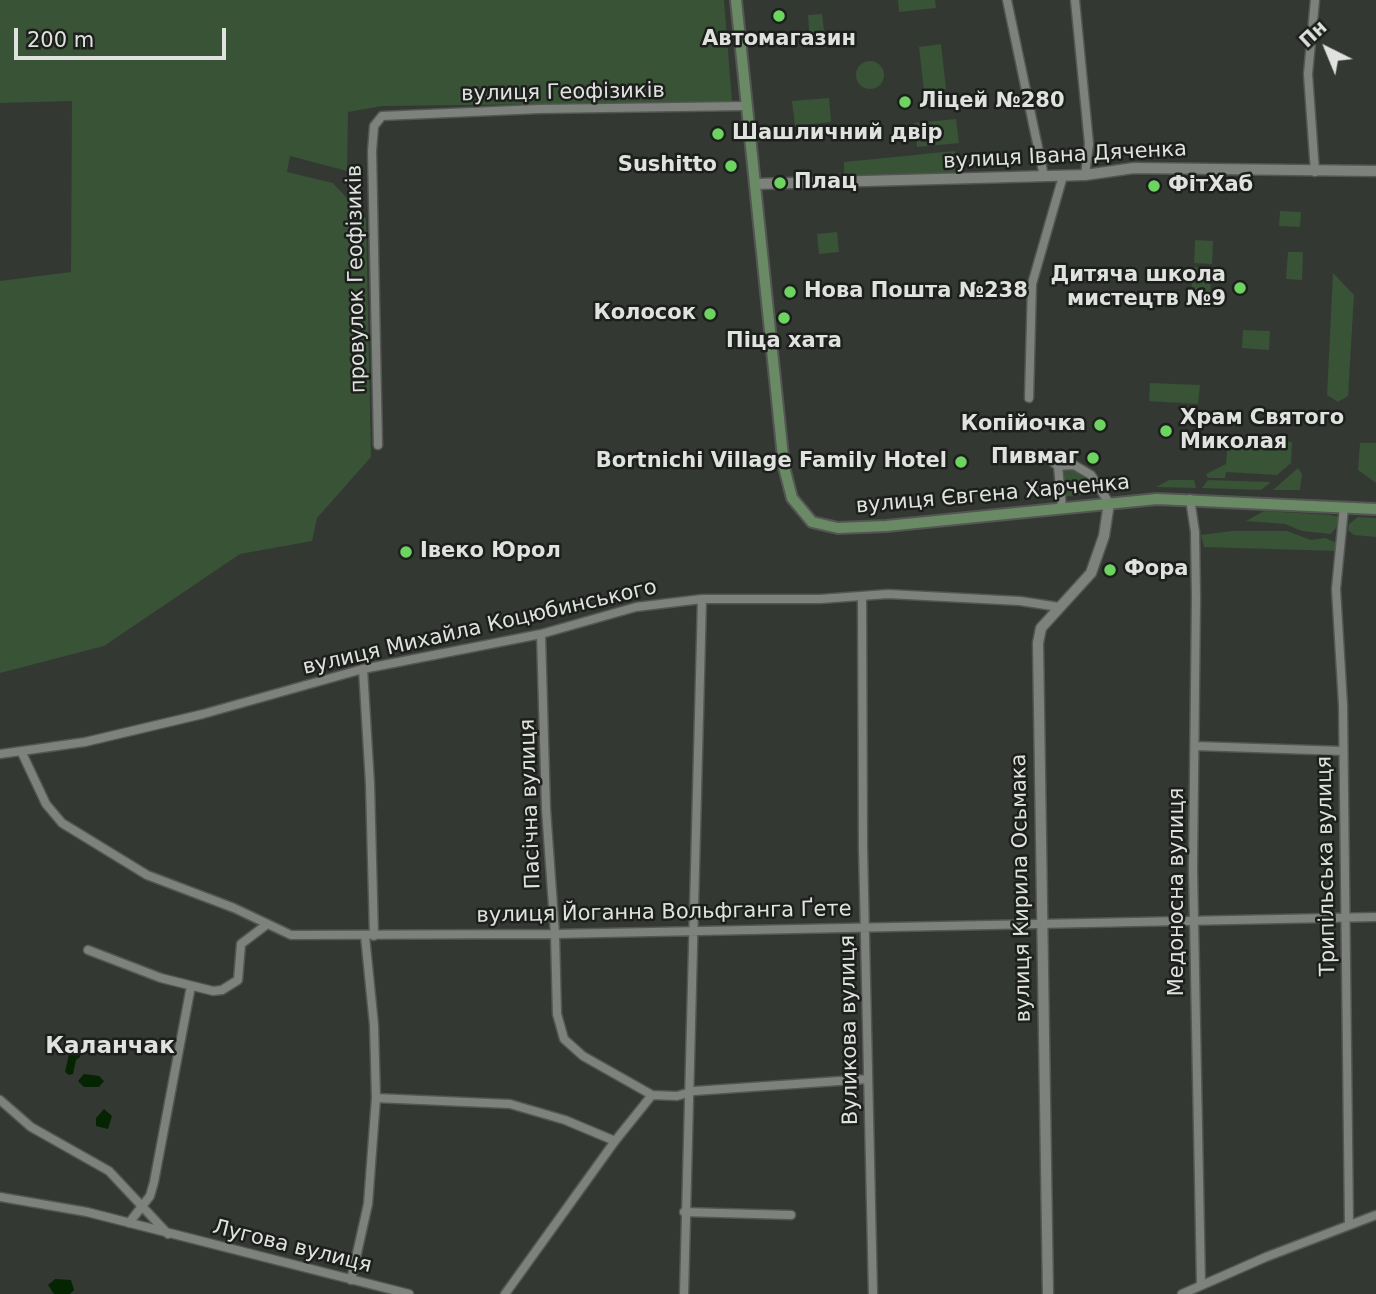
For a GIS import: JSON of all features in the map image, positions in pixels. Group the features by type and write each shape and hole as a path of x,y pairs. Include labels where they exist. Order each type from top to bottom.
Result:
{"main road":[{"name":"вулиця Євгена Харченка","path":"736,0 784,467 792,498 812,522 838,528 886,527 1109,503 1190,499 1376,509"}],"street":[{"path":"1007,0 1044,176"},
{"path":"1075,0 1089,144 1085,175"},
{"path":"1314,172 1308,74 1315,0"},
{"name":"вулиця Геофізиків","path":"382,116 539,109 746,106"},
{"name":"провулок Геофізиків","path":"378,445 372,151 374,127 382,116"},
{"name":"вулиця Івана Дяченка","path":"755,184 1063,176 1134,169 1376,171"},
{"path":"1029,398 1032,284 1063,176"},
{"path":"1050,460 1058,466 1074,465 1091,475 1109,503"},
{"path":"1058,466 1062,508"},
{"name":"Медоносна вулиця","path":"1190,499 1195,532 1194,921 1201,1285"},
{"name":"вулиця Кирила Осьмака","path":"1048,1294 1038,643 1041,628 1091,573 1104,536 1109,503"},
{"name":"Трипільська вулиця","path":"1344,507 1336,589 1343,751 1349,1225"},
{"name":"вулиця Михайла Коцюбинського","path":"0,754 85,742 203,714 363,669 541,634 636,607 702,599 862,597 888,594 1007,600 1059,607"},
{"name":"Вуликова вулиця","path":"862,597 862,768 873,1294"},
{"path":"684,1294 687,1094 702,599"},
{"name":"Пасічна вулиця","path":"541,634 546,809 555,934 557,1014 564,1039 583,1056 652,1095"},
{"path":"351,1280 368,1204 376,1098 369,936 370,784 363,669"},
{"path":"1196,746 1343,751"},
{"name":"вулиця Йоганна Вольфганга Ґете","path":"22,752 46,804 62,823 147,875 233,908 291,935 555,934 1376,917"},
{"path":"88,950 135,969 213,991 232,985 239,973 241,944 266,925"},
{"path":"129,1223 150,1196 155,1182 191,986"},
{"path":"505,1294 615,1141 652,1095 868,1079"},
{"path":"376,1098 510,1104 565,1120 615,1141"},
{"path":"0,1100 30,1127 109,1171 168,1234"},
{"name":"Лугова вулиця","path":"0,1197 129,1223 409,1294"},
{"path":"684,1212 791,1215"},
{"path":"1182,1294 1376,1215"}],"shaded area":[{"path":"0,0 724,0 732,102 382,106 348,112 347,171 290,156 287,172 333,183 366,219 371,457 317,518 312,541 240,554 104,646 0,673 0,281 71,272 72,101 0,103"},
{"path":"898,0 935,0 936,8 899,12"},
{"path":"822,14 825,39 810,41 808,15"},
{"path":"941,44 946,89 924,91 919,47"},
{"path":"870,61 880,65 884,75 880,85 870,89 860,85 856,75 860,65"},
{"path":"829,98 831,122 795,126 792,101"},
{"path":"956,119 959,143 917,147 914,123"},
{"path":"955,151 957,176 844,178 844,162"},
{"path":"1280,211 1301,212 1300,227 1279,226"},
{"path":"837,232 839,252 819,254 817,234"},
{"path":"1195,240 1213,241 1212,264 1194,263"},
{"path":"1288,252 1303,252 1302,280 1286,279"},
{"path":"1193,267 1212,268 1210,295 1191,294"},
{"path":"1333,273 1354,295 1348,396 1338,402 1327,395"},
{"path":"1243,330 1270,331 1269,350 1242,348"},
{"path":"1150,383 1200,385 1198,404 1149,401"},
{"path":"1199,436 1292,442 1291,463 1277,475 1226,472 1225,478 1208,478 1206,474 1226,464 1227,450 1198,447"},
{"path":"1360,443 1376,443 1376,483 1358,470"},
{"path":"1298,468 1302,474 1300,490 1273,490"},
{"path":"1072,469 1091,480 1095,493 1064,497 1061,471"},
{"path":"1169,480 1194,480 1196,488 1156,487"},
{"path":"1208,480 1271,482 1261,490 1202,488"},
{"path":"1264,511 1331,515 1338,517 1339,524 1331,534 1302,531 1285,524 1246,521"},
{"path":"1358,517 1376,518 1376,537 1354,535 1348,530 1349,524"},
{"path":"1232,531 1287,531 1311,540 1325,538 1337,543 1337,551 1204,547 1201,535"},
{"path":"79,1044 80,1057 76,1060 73,1074 69,1075 65,1072 70,1050"},
{"path":"84,1074 99,1076 104,1081 99,1087 84,1087 78,1081"},
{"path":"104,1109 112,1116 108,1129 96,1126 96,1118"},
{"path":"55,1279 71,1280 74,1290 70,1294 54,1294 48,1285"}],"place":[{"name":"Автомагазин","path":"779,16"},
{"name":"Ліцей №280","path":"905,102"},
{"name":"Шашличний двір","path":"718,134"},
{"name":"Sushitto","path":"731,166"},
{"name":"Плац","path":"780,183"},
{"name":"ФітХаб","path":"1154,186"},
{"name":"Дитяча школа мистецтв №9","path":"1240,288"},
{"name":"Нова Пошта №238","path":"790,292"},
{"name":"Колосок","path":"710,314"},
{"name":"Піца хата","path":"784,318"},
{"name":"Копійочка","path":"1100,425"},
{"name":"Храм Святого Миколая","path":"1166,431"},
{"name":"Пивмаг","path":"1093,458"},
{"name":"Bortnichi Village Family Hotel","path":"961,462"},
{"name":"Івеко Юрол","path":"406,552"},
{"name":"Фора","path":"1110,570"}],"district":[{"name":"Каланчак","path":"110,1047"}]}
